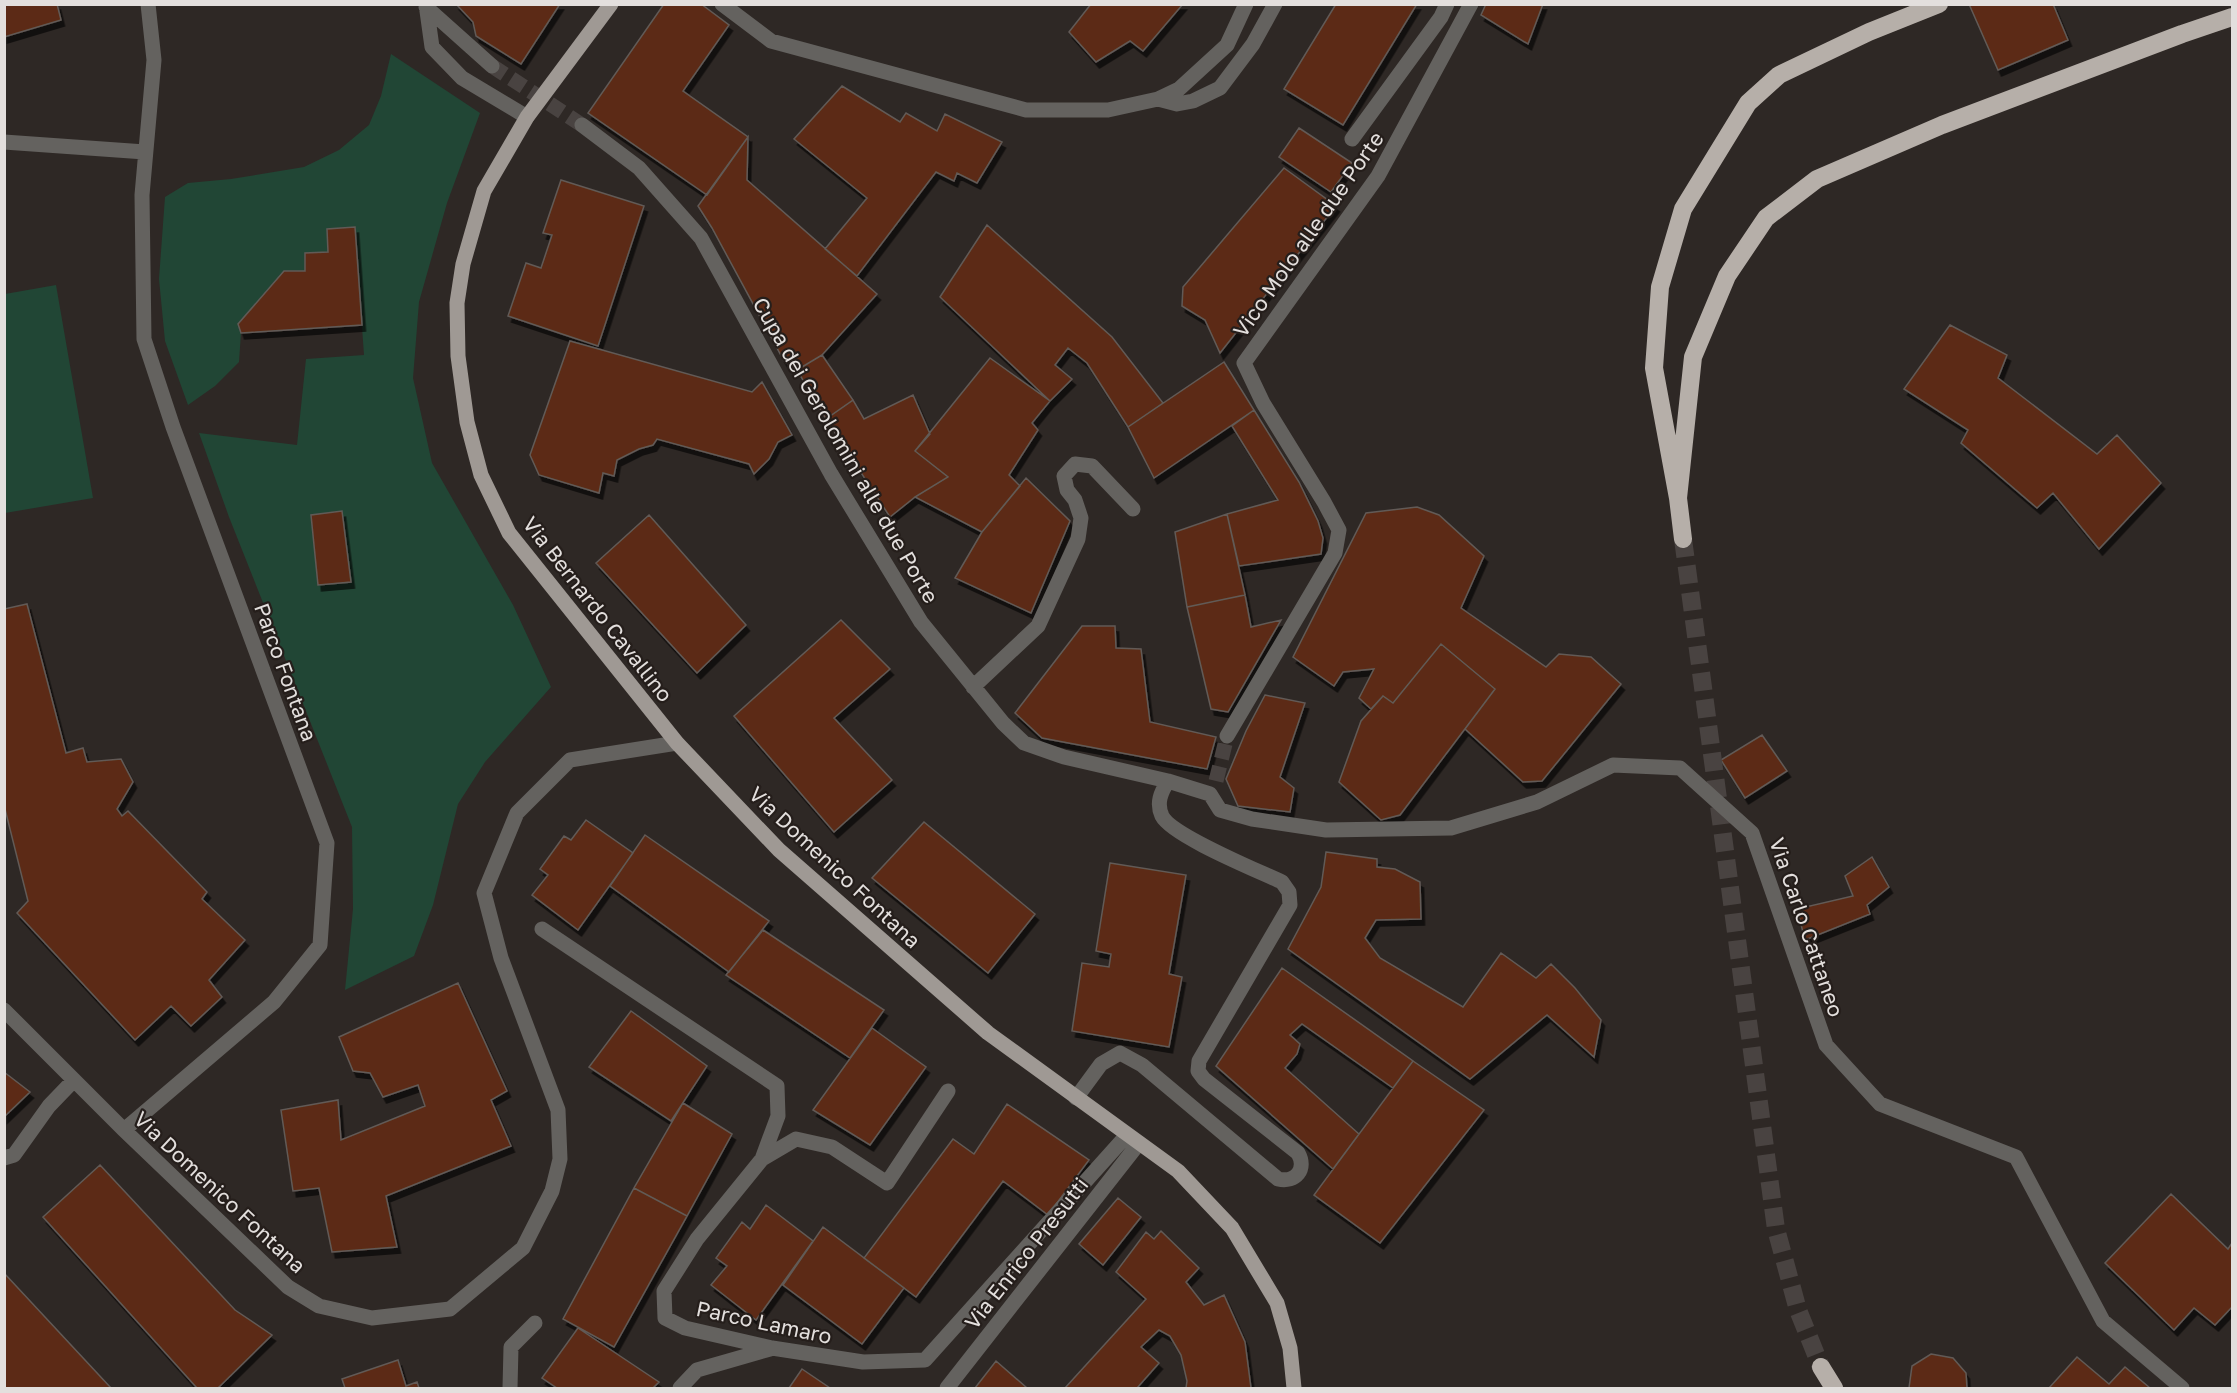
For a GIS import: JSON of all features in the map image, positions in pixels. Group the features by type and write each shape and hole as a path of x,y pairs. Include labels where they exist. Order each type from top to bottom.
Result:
{"highway":[{"path":"1683,539 1678,498 1654,368 1660,287 1683,209 1748,103 1779,75 1869,32 1939,4"},
{"path":"1678,498 1693,357 1727,276 1766,218 1818,179 1942,124 2232,17"},
{"path":"1821,1367 1834,1389"}],"main road":[{"name":"Via Bernardo Cavallino","path":"611,4 526,117 484,191 463,264 457,303 458,356 467,422 481,475 509,533 677,743"},
{"name":"Via Domenico Fontana","path":"677,743 779,850 988,1033 1178,1171 1232,1228 1277,1303 1290,1348 1294,1389"}],"street":[{"name":"Parco Fontana","path":"124,1130 274,1002 321,945 327,843 173,427 144,339 142,195 154,60 148,4"},
{"path":"722,4 771,41 1026,110 1108,110 1158,99 1179,89 1227,45 1246,4"},
{"path":"1158,99 1177,104 1193,101 1220,88 1253,44 1275,4"},
{"path":"1352,139 1441,17 1447,4"},
{"name":"Vico Molo alle due Porte","path":"1227,736 1335,553 1339,530 1263,403 1244,363 1378,176 1471,4"},
{"path":"426,6 432,47 462,78 526,117"},
{"path":"426,6 492,66"},
{"name":"Cupa dei Gerolomini alle due Porte","path":"582,125 639,168 701,238 831,474 921,622 1003,723 1024,743 1064,757 1168,781"},
{"path":"4,142 145,152"},
{"path":"973,687 1038,626 1078,539 1081,518 1075,500 1067,490 1064,476 1075,464 1092,466 1133,509"},
{"name":"Via Domenico Fontana","path":"4,1010 124,1130 288,1287 319,1306 372,1318 450,1309 523,1248 552,1191 560,1159 558,1110 501,958 484,893 517,813 570,760 677,743"},
{"name":"Via Carlo Cattaneo","path":"1168,781 1213,787 1220,810 1252,819 1326,830 1451,828 1537,802 1613,765 1680,768 1752,833 1826,1045 1880,1104 2016,1157 2103,1321 2182,1389"},
{"path":"1076,1098 1101,1064 1120,1053 1142,1065 1278,1179 1289,1180 1301,1170 1301,1158 1298,1153 1204,1079 1198,1071 1199,1061 1290,905 1290,892 1282,882 1202,844 1173,827 1162,816 1159,798 1168,781"},
{"path":"542,929 777,1086 778,1116 762,1159"},
{"path":"4,1158 14,1155 49,1106 74,1080"},
{"name":"Parco Lamaro","path":"948,1091 887,1183 832,1147 796,1140 762,1159 697,1239 664,1291 665,1318 685,1328 772,1348 863,1362 925,1360 1133,1139"},
{"name":"Via Enrico Presutti","path":"947,1389 1133,1139"},
{"path":"510,1389 512,1347 535,1323"},
{"path":"680,1389 697,1370 772,1348"}],"green space":[{"path":"391,54 480,113 447,203 419,302 413,378 432,463 513,605 551,687 485,762 458,804 433,905 414,956 345,990 353,909 352,827 229,517 199,433 297,445 306,359 364,355 355,228 328,229 328,252 305,271 284,271 238,324 241,333 239,362 215,386 188,405 165,341 159,279 165,197 188,183 231,179 304,167 339,150 369,125 381,96"},
{"path":"56,285 93,498 5,513 5,294"}],"building":[{"path":"4,4 57,4 61,20 4,37"},
{"path":"456,4 560,4 521,64 476,36 473,22"},
{"path":"664,4 701,4 729,25 683,91 748,137 707,195 588,113"},
{"path":"1091,4 1183,4 1143,51 1130,41 1096,62 1069,32"},
{"path":"1336,4 1417,4 1343,125 1284,89"},
{"path":"1486,4 1543,4 1528,44 1481,15"},
{"path":"1969,4 2053,4 2068,40 1998,70"},
{"path":"842,86 900,122 906,113 937,131 945,114 1002,142 977,183 957,173 954,181 936,172 857,276 825,249 867,198 794,139"},
{"path":"1299,128 1352,163 1331,192 1279,157"},
{"path":"748,137 747,180 877,294 822,355 797,370 784,361 698,206"},
{"path":"1284,168 1336,206 1220,353 1205,320 1182,306 1183,287"},
{"path":"561,180 644,206 598,346 508,316 526,263 541,268 552,235 543,233"},
{"path":"987,225 1112,337 1163,403 1128,427 1087,363 1068,348 1055,365 1072,379 1050,401 940,297"},
{"path":"355,227 362,325 241,333 238,324 284,271 305,271 305,253 328,252 327,229"},
{"path":"1950,325 2007,355 1998,378 2097,454 2117,435 2161,483 2099,549 2053,493 2037,508 1961,443 1968,430 1904,389"},
{"path":"570,341 752,392 762,382 792,435 778,442 769,459 754,474 749,464 657,439 653,445 617,460 614,476 603,473 599,493 539,475 530,455"},
{"path":"822,355 853,400 826,419 797,370"},
{"path":"990,358 1050,401 1032,423 1038,430 1009,475 1020,486 982,532 915,497 948,477 915,451"},
{"path":"1224,362 1254,410 1154,478 1128,427"},
{"path":"913,395 930,434 915,451 948,477 915,497 890,517 826,419 853,400 864,419"},
{"path":"1254,410 1299,482 1318,521 1323,538 1321,554 1239,566 1227,514 1278,500 1232,426"},
{"path":"1026,478 1070,521 1031,613 955,578 982,532"},
{"path":"1417,507 1439,515 1484,556 1461,608 1546,667 1559,654 1591,657 1621,684 1542,781 1523,782 1465,729 1495,689 1441,644 1393,703 1383,696 1371,709 1359,698 1374,669 1343,672 1334,686 1293,657 1366,513"},
{"path":"342,511 351,582 318,585 311,515"},
{"path":"1227,514 1245,595 1187,607 1175,532"},
{"path":"649,515 746,625 697,673 596,563"},
{"path":"1245,595 1251,627 1281,620 1228,712 1211,709 1187,607"},
{"path":"27,604 66,753 83,748 87,762 121,759 133,782 117,809 122,816 128,811 207,892 202,899 245,940 209,980 222,997 191,1026 171,1006 135,1040 17,913 28,901 4,805 4,609"},
{"path":"841,620 890,669 834,718 892,780 834,832 734,716"},
{"path":"1082,626 1115,626 1116,648 1141,649 1150,722 1216,737 1207,769 1042,738 1015,713"},
{"path":"1441,644 1495,689 1400,815 1381,820 1339,782 1361,721 1383,696 1393,703"},
{"path":"1265,695 1305,703 1280,777 1294,788 1290,812 1238,806 1226,779 1246,731"},
{"path":"1762,735 1787,771 1745,798 1721,760"},
{"path":"586,820 633,853 578,930 532,895 548,875 540,869 564,836 571,840"},
{"path":"924,822 1035,914 988,973 872,878"},
{"path":"645,835 769,921 729,972 610,886"},
{"path":"1326,852 1377,859 1377,867 1395,869 1420,882 1421,919 1376,920 1365,938 1380,958 1463,1007 1501,953 1536,978 1551,964 1575,988 1601,1020 1594,1057 1547,1015 1470,1079 1288,949 1321,887"},
{"path":"1872,857 1889,887 1867,905 1870,914 1805,940 1797,909 1853,896 1845,876"},
{"path":"1110,863 1186,875 1169,974 1182,977 1169,1047 1072,1031 1082,963 1109,967 1111,954 1096,951"},
{"path":"763,930 884,1010 850,1058 726,975"},
{"path":"1282,968 1413,1061 1393,1088 1302,1024 1290,1035 1300,1044 1297,1054 1285,1068 1359,1134 1333,1169 1216,1066"},
{"path":"458,983 507,1091 491,1100 511,1146 386,1196 397,1247 332,1252 319,1188 293,1191 281,1110 338,1100 341,1140 425,1106 418,1085 383,1097 370,1073 353,1071 339,1037"},
{"path":"631,1011 707,1066 671,1121 589,1067"},
{"path":"872,1028 926,1067 870,1145 813,1110"},
{"path":"1413,1061 1484,1110 1380,1243 1314,1195"},
{"path":"4,1072 30,1092 4,1117"},
{"path":"683,1103 732,1134 687,1216 634,1188"},
{"path":"1007,1104 1089,1160 1048,1215 1003,1181 916,1297 864,1258 953,1139 974,1154"},
{"path":"100,1165 235,1310 272,1335 218,1388 197,1388 43,1217"},
{"path":"634,1188 687,1216 614,1347 563,1319"},
{"path":"2171,1194 2228,1249 2232,1243 2232,1307 2215,1325 2194,1308 2174,1330 2105,1263"},
{"path":"1118,1198 1141,1217 1103,1265 1079,1244"},
{"path":"766,1205 813,1241 756,1320 711,1285 727,1266 716,1258 742,1222 750,1229"},
{"path":"823,1227 904,1288 862,1344 783,1285"},
{"path":"1161,1231 1199,1268 1186,1282 1204,1305 1224,1295 1245,1342 1251,1388 1186,1388 1187,1381 1181,1355 1170,1336 1159,1330 1141,1347 1159,1363 1137,1388 1065,1388 1146,1299 1116,1272 1146,1232 1154,1239"},
{"path":"4,1273 111,1388 4,1388"},
{"path":"578,1328 659,1382 653,1388 557,1388 542,1378"},
{"path":"1931,1354 1953,1358 1966,1373 1967,1388 1909,1388 1912,1366"},
{"path":"2077,1357 2109,1384 2125,1367 2150,1388 2049,1388"},
{"path":"398,1360 406,1386 417,1382 419,1388 345,1388 342,1379"},
{"path":"996,1361 1027,1388 975,1388"},
{"path":"802,1369 830,1388 789,1388"}],"tunnel":[{"path":"492,66 582,125"},
{"path":"1683,539 1776,1229 1798,1310 1821,1367"},
{"path":"1216,781 1227,736"}]}
